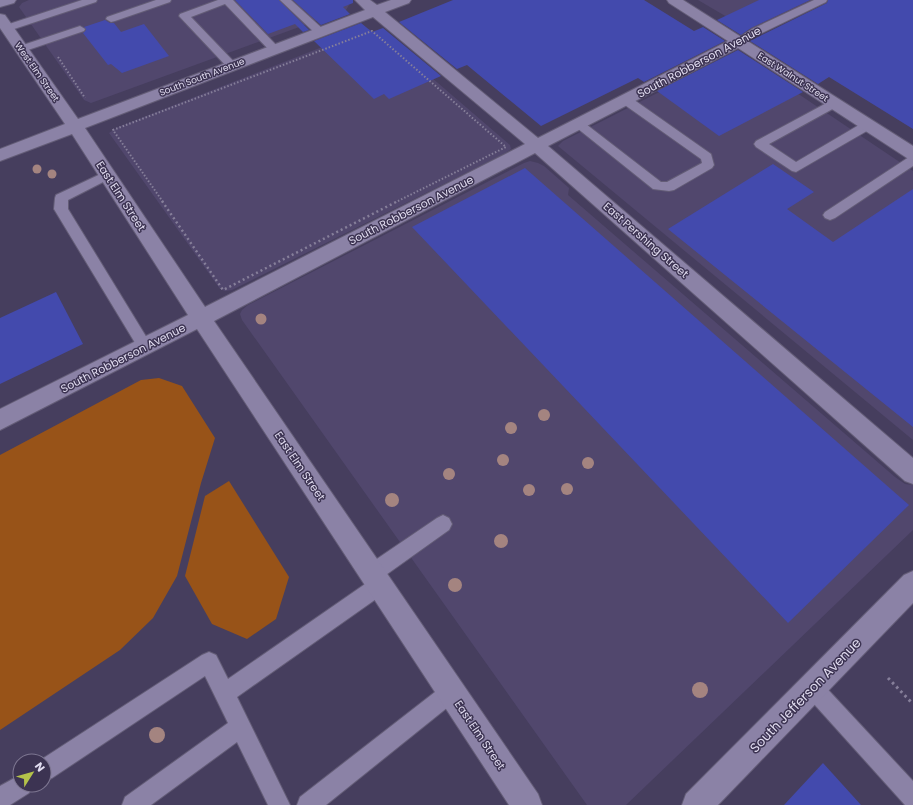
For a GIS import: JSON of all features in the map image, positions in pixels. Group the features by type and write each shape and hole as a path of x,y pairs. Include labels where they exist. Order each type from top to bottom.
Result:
{"street":[{"path":"0,3 9,0"},
{"name":"South South Avenue","path":"0,155 320,32 368,5 404,0"},
{"name":"East Walnut Street","path":"674,0 913,154"},
{"name":"East Pershing Street","path":"368,5 537,145 913,473"},
{"name":"West Elm Street","path":"3,23 75,126"},
{"name":"South Robberson Avenue","path":"0,420 145,347 739,41"},
{"name":"East Elm Street","path":"75,126 201,318 527,805"},
{"name":"South Jefferson Avenue","path":"697,805 913,584"}],"lane":[{"path":"3,23 92,0"},
{"path":"111,19 166,0"},
{"path":"232,66 184,16 227,0 274,50"},
{"path":"285,0 320,32"},
{"name":"South Robberson Avenue","path":"739,41 756,31 822,0"},
{"path":"21,49 80,29"},
{"path":"578,124 658,186 669,187 708,164 707,157 626,100"},
{"path":"834,103 760,144 796,168 868,125"},
{"path":"830,215 913,160"},
{"path":"107,175 61,198 61,209 145,347"},
{"path":"225,694 376,579 443,524"},
{"path":"52,765 209,662 279,805"},
{"path":"812,687 913,797"},
{"path":"308,805 451,692"},
{"path":"133,805 241,727"},
{"path":"0,799 12,791"}],"path":[{"path":"200,257 113,130 372,31 447,96"},
{"path":"46,41 88,102"},
{"path":"888,678 913,704"}],"shaded area":[{"path":"29,0 342,0 349,5 346,10 91,103 84,100 19,7 22,3"},
{"path":"698,0 813,0 756,28 750,29"},
{"path":"368,29 381,34 510,145 511,149 504,154 232,290 225,291 220,289 109,133 118,127"},
{"path":"732,55 745,58 913,171 913,440 558,146 563,141"},
{"path":"530,161 544,166 569,188 568,195 895,477 905,484 913,485 913,530 626,805 587,805 242,320 240,314 248,305"},
{"path":"159,378 182,386 215,438 201,483 177,576 153,618 120,650 0,730 0,455 141,380"},
{"path":"229,481 289,577 276,619 247,639 212,624 185,576 205,496"}],"building":[{"path":"235,0 279,0 309,30 303,32 295,24 268,34"},
{"path":"293,0 353,0 353,3 343,7 350,14 321,25"},
{"path":"453,0 644,0 694,31 703,27 725,41 644,82 638,78 541,126 467,65 457,69 399,22"},
{"path":"759,0 810,0 751,28 741,35 717,20"},
{"path":"828,0 913,0 913,129 829,77 818,84 750,41 827,3"},
{"path":"105,20 110,23 114,23 121,32 144,24 169,56 122,73 111,64 108,65 83,33 86,30 84,27"},
{"path":"361,23 372,32 383,28 441,76 389,99 384,94 374,99 314,41"},
{"path":"738,50 803,92 719,136 657,91"},
{"path":"773,164 814,192 787,209 833,242 913,189 913,427 668,229"},
{"path":"525,168 909,505 788,623 412,227"},
{"path":"56,292 83,344 0,384 0,318"},
{"path":"823,763 861,805 784,805"}]}
